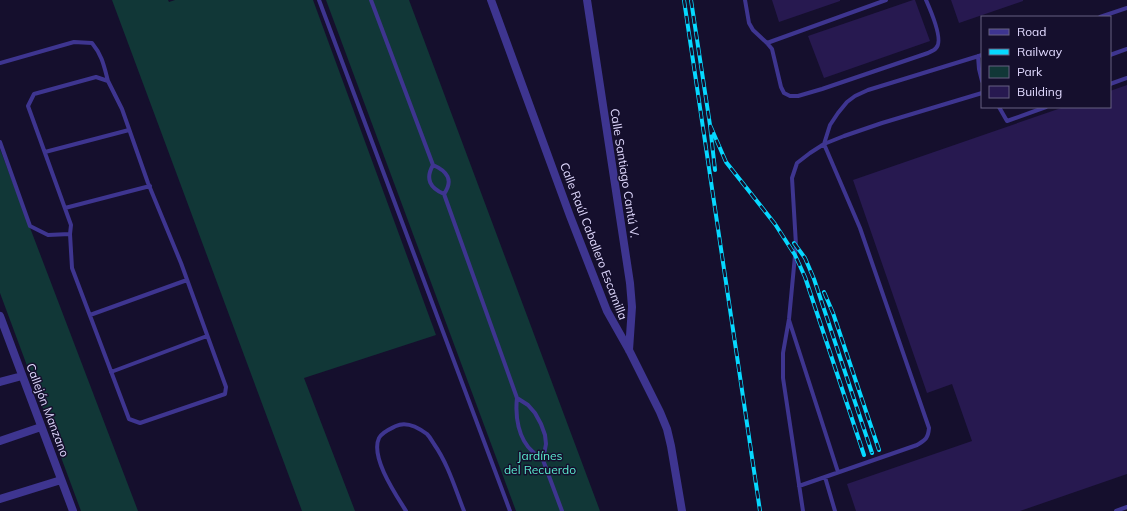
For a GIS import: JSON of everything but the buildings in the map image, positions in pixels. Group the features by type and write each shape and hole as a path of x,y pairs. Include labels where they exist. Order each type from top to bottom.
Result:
{"street":[{"name":"Calle Raúl Caballero Escamilla","path":"491,0 604,304 617,331 629,350 667,429 682,511"},
{"name":"Calle Santiago Cantú V.","path":"587,0 630,283 632,307 629,350"},
{"name":"Callejón Manzano","path":"0,316 73,511"},
{"path":"0,382 22,376"},
{"path":"0,441 41,427"},
{"path":"0,499 62,480"}],"lane":[{"path":"319,0 510,511"},
{"path":"371,0 433,165 444,171 448,177 448,189 444,194"},
{"path":"745,0 749,24 772,49 781,87 784,93 790,96 798,96 822,89 928,53 936,48 939,42 937,32 926,0"},
{"path":"767,43 886,0"},
{"path":"1103,16 1127,8"},
{"path":"0,63 74,42 92,43 103,59 108,81 122,110 226,387 225,394 140,423 129,419 72,268 70,234 71,225 28,106 34,94 96,77 108,81"},
{"path":"1111,55 1127,49"},
{"path":"799,486 917,445 925,441 929,428 860,228 824,144 830,125 847,102 868,90 980,56 979,69 981,77"},
{"path":"1111,84 1127,78"},
{"path":"803,511 783,378 783,353 789,319 796,245 792,178 797,163 810,152 824,144 882,123 981,93"},
{"path":"1000,108 1007,121 1043,108"},
{"path":"44,152 129,130"},
{"path":"0,142 30,226 48,236 70,234"},
{"path":"433,165 429,178 435,189 444,194 517,398 516,408 520,431 525,443 532,452 543,460"},
{"path":"65,208 150,186"},
{"path":"90,315 187,280"},
{"path":"789,319 838,472"},
{"path":"111,372 207,336"},
{"path":"517,398 532,409 541,424 545,435 546,444 543,460 562,511"},
{"path":"406,511 389,484 377,452 379,439 386,431 399,424 415,426 428,435 447,466 464,511"},
{"path":"825,477 835,511"},
{"path":"1116,511 1127,507"}],"green space":[{"path":"112,0 168,0 169,2 175,0 313,0 436,335 304,378 355,511 302,511"},
{"name":"Jardínes del Recuerdo","path":"326,0 409,0 600,511 516,511"},
{"path":"0,149 138,511 81,511 0,293"}],"railway":[{"path":"684,0 760,511"},
{"path":"691,0 710,125 715,170"},
{"path":"710,125 726,162 775,224 795,255 805,277 864,455"},
{"path":"794,243 805,258 814,279 872,453"},
{"path":"824,292 833,313 879,450"}]}
